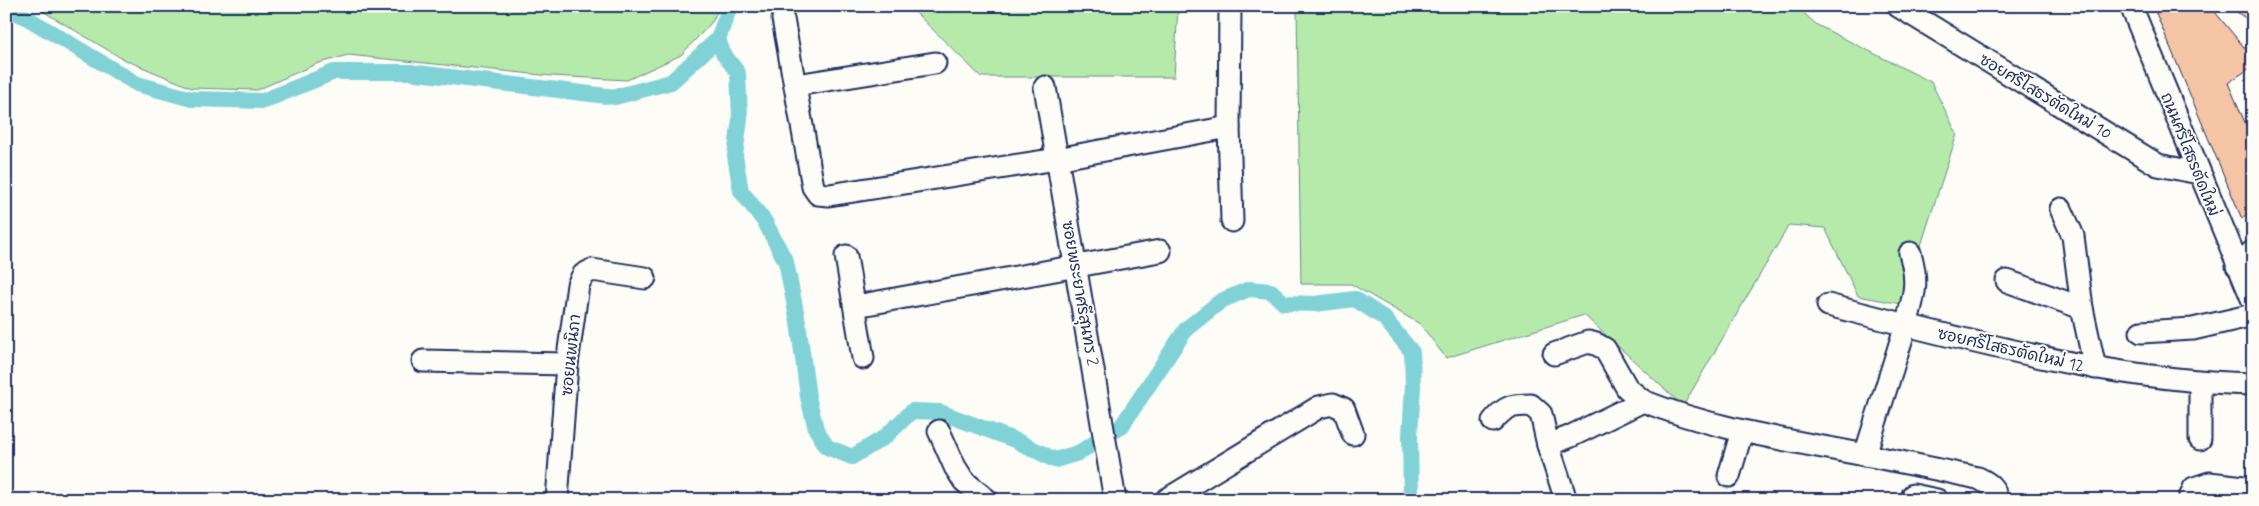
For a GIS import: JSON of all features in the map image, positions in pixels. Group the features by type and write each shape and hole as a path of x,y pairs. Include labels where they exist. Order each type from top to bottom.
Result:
{"street":[{"path":"1230,6 1229,127 1232,220"},
{"name":"ซอยศรีโสธรตัดใหม่ 10","path":"1898,6 2158,165 2199,173"},
{"name":"ถนนศรีโสธรตัดใหม่","path":"2131,6 2253,301"},
{"path":"783,18 813,187 818,194 829,195 1057,159 1229,127"},
{"path":"796,85 935,63"},
{"name":"ซอยพระยาศรีสุนทร 2","path":"1045,87 1116,500"},
{"path":"2061,208 2073,236 2082,308 2095,368"},
{"path":"856,306 1160,251"},
{"path":"2237,266 2253,251"},
{"path":"1865,455 1916,286 1916,271 1910,253"},
{"path":"846,256 856,306 863,358"},
{"name":"ซอยนพนิภา","path":"557,500 567,364 578,285 583,275 592,270 646,278"},
{"path":"2007,281 2082,308"},
{"name":"ซอยศรีโสธรตัดใหม่ 12","path":"1828,305 2049,360 2200,382 2253,384"},
{"path":"2141,332 2193,329 2253,316"},
{"path":"1554,354 1588,342 1596,344 1605,349 1627,388 1643,401 1686,417 1772,439 1865,455 1978,478 1991,485 1996,494 1996,500"},
{"path":"423,361 567,364"},
{"path":"2200,382 2200,439"},
{"path":"1548,445 1569,438 1643,401"},
{"path":"1166,500 1319,407 1333,404 1344,410 1353,434"},
{"path":"1493,421 1502,410 1518,405 1531,405 1541,414 1548,445 1566,500"},
{"path":"939,431 955,467 964,481 987,500"},
{"path":"1729,476 1742,431"},
{"path":"2189,500 2194,488 2209,483 2253,488"},
{"path":"1913,495 1937,500"}],"green space":[{"path":"34,6 720,6 712,22 681,55 627,80 552,76 348,55 316,64 257,90 192,88 123,59"},
{"path":"843,6 1178,6 1174,77 981,77 914,11"},
{"path":"1297,6 1796,6 1817,25 1931,82 1957,134 1902,304 1858,296 1825,228 1789,225 1683,406 1584,315 1446,358 1420,324 1351,284 1301,284"}],"building":[{"path":"2153,6 2210,6 2253,58 2253,66 2228,83 2253,141 2253,206 2242,219"},
{"path":"2229,6 2253,6 2253,24"}],"waterway":[{"path":"730,6 718,39 723,53 738,73 740,119 735,156 741,191 765,222 786,262 798,322 808,397 816,429 827,447 852,457 885,437 912,411 940,412 1017,441 1055,460 1078,453 1121,427 1186,329 1221,301 1249,289 1271,291 1284,303 1315,304 1355,299 1384,318 1412,352 1411,500"},
{"path":"6,9 24,16 137,84 192,99 263,101 334,72 409,72 615,97 671,82 718,39"}]}
